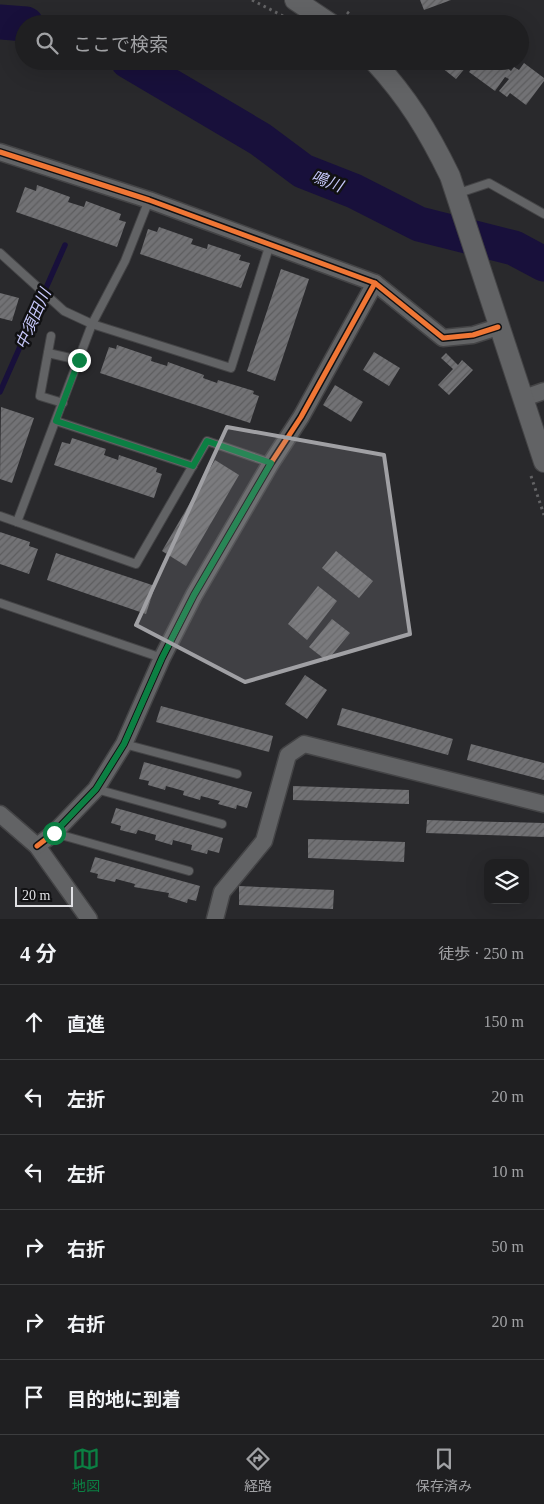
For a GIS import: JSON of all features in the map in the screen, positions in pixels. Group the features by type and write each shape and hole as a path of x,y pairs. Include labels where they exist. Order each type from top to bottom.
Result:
{"street":[{"path":"295,0 318,15"},
{"path":"383,70 394,82 429,133 450,176 498,327 524,398 544,462"},
{"path":"0,152 149,200 375,283 443,338 473,335 498,327"},
{"path":"36,846 54,833 96,789 124,744 162,658 194,595 271,463 300,418 375,283"},
{"path":"524,398 544,391"},
{"path":"214,919 222,892 264,841 288,755 304,744 544,804"},
{"path":"0,814 36,846 89,919"}],"lane":[{"path":"458,200 489,183 544,214"},
{"path":"17,522 92,324 125,261 149,200"},
{"path":"0,253 64,311 92,324 231,368 270,244"},
{"path":"51,336 40,396 63,403"},
{"path":"48,353 79,360"},
{"path":"56,421 193,466"},
{"path":"0,516 136,564 207,441 271,463"},
{"path":"0,603 162,658"},
{"path":"124,744 237,774"},
{"path":"96,789 222,824"},
{"path":"54,833 189,871"}],"path":[{"path":"252,0 280,15"}],"highlighted area":[{"path":"227,427 384,455 410,634 245,682 136,625"}],"building":[{"path":"420,0 451,0 424,10"},
{"path":"529,67 544,78 544,81 526,105 510,93 507,97 499,91 509,79 505,77 495,91 469,72 470,70 529,70"},
{"path":"445,70 464,70 456,79"},
{"path":"37,185 70,197 68,202 84,207 86,201 121,214 119,220 126,222 117,247 16,212 25,187 36,191"},
{"path":"159,227 193,239 191,244 207,249 208,244 241,255 239,260 250,263 241,288 140,254 148,229 157,232"},
{"path":"281,269 309,279 275,381 247,371"},
{"path":"0,293 19,298 12,321 0,318"},
{"path":"117,345 152,357 151,361 167,366 168,362 204,375 203,378 217,383 218,380 254,391 253,394 259,396 250,423 100,373 109,347 116,349"},
{"path":"374,352 400,368 389,386 363,370"},
{"path":"446,353 458,365 462,360 473,370 449,395 438,385 453,369 441,358"},
{"path":"335,385 363,402 351,422 323,405"},
{"path":"1,407 34,418 12,483 0,479"},
{"path":"72,438 106,449 104,455 118,460 119,455 157,468 156,472 162,474 154,498 54,465 62,442 70,444"},
{"path":"215,460 239,475 186,566 162,551"},
{"path":"0,532 30,542 29,546 38,549 29,574 0,564"},
{"path":"336,551 373,581 359,598 322,568"},
{"path":"56,553 155,586 146,614 47,580"},
{"path":"318,586 337,601 307,640 288,624"},
{"path":"332,619 350,633 327,661 309,647"},
{"path":"305,675 327,690 307,719 285,704"},
{"path":"161,706 273,736 269,752 156,722"},
{"path":"342,708 453,739 448,755 337,725"},
{"path":"471,744 544,763 544,780 467,760"},
{"path":"144,762 252,792 247,808 237,805 236,809 218,804 220,801 201,796 200,800 183,795 184,791 166,786 165,790 148,785 149,781 139,779"},
{"path":"293,786 409,790 409,804 293,800"},
{"path":"116,808 223,838 219,853 208,850 207,854 191,850 192,845 173,840 172,845 155,840 156,835 138,830 136,834 120,830 121,826 111,823"},
{"path":"427,820 544,823 544,837 426,833"},
{"path":"308,839 405,842 404,862 308,858"},
{"path":"95,857 200,886 196,901 188,899 187,903 168,897 169,893 134,887 135,884 116,879 115,882 97,878 98,874 90,872"},
{"path":"239,886 334,890 333,909 239,905"}],"waterway":[{"name":"鳴川","path":"0,22 15,23"},
{"name":"鳴川","path":"143,70 260,139 303,171 354,191 419,224 514,248 544,264"},
{"name":"中須田川","path":"0,392 65,245"}],"cycle path":[{"path":"0,152 149,200 375,283 443,338 473,335 498,327"},
{"path":"37,846 54,833 96,789 124,744 162,658 194,595 271,463 301,417 375,283"}],"route":[{"path":"54,833 96,789 124,744 162,658 194,595 271,463 207,441 193,466 56,421 79,360"}]}
